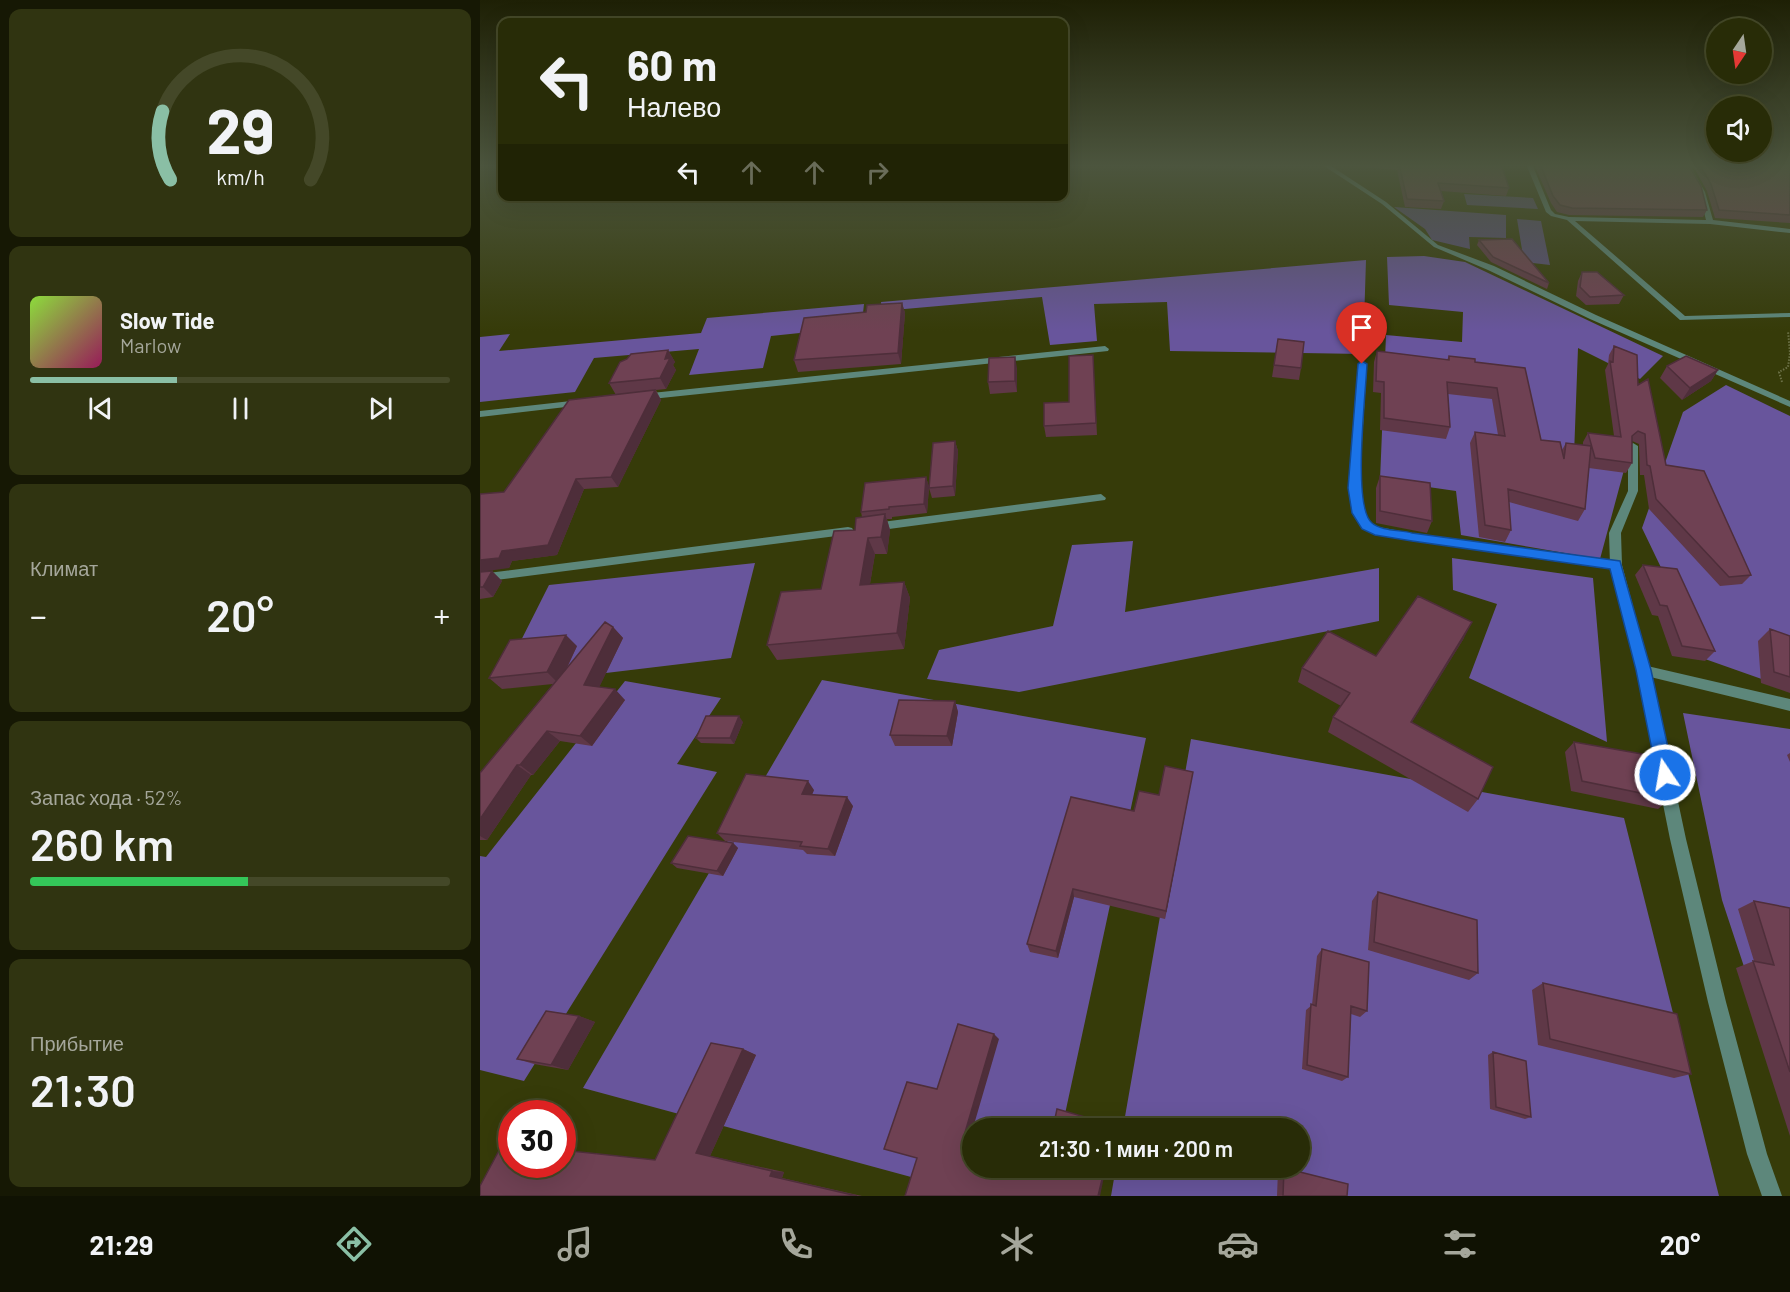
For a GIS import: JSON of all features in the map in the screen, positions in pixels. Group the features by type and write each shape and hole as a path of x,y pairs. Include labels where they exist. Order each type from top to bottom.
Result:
{"street":[{"path":"1405,220 1437,246 1491,268 1593,317 1790,404"},
{"path":"1570,220 1683,318 1790,315"},
{"path":"1607,220 1710,222 1790,231"},
{"path":"633,398 1105,349"},
{"path":"1362,364 1354,488 1358,513 1367,526 1375,530 1412,537 1616,565"},
{"path":"480,414 586,403"},
{"path":"1633,446 1634,491 1615,533 1616,565 1643,670 1678,839 1717,1002 1758,1154 1772,1196"},
{"path":"480,579 1101,498"},
{"path":"1643,670 1790,705"}],"path":[{"path":"1784,386 1779,372 1788,367 1790,353 1788,325"}],"shaded area":[{"path":"1412,220 1506,220 1506,238 1469,237 1470,249 1432,240 1425,229"},
{"path":"1517,220 1541,221 1550,265 1524,262"},
{"path":"1424,256 1465,262 1663,356 1640,379 1578,348 1574,455 1624,470 1600,559 1461,535 1456,491 1380,480 1386,335 1462,342 1463,312 1389,305 1387,257"},
{"path":"1366,260 1363,354 1170,351 1167,302 1094,304 1097,341 1050,345 1042,297 882,311 881,302"},
{"path":"864,304 859,349 819,331 771,336 763,368 689,375 699,349 594,358 575,392 480,402 480,337 510,334 499,351 701,333 707,318"},
{"path":"1726,385 1790,416 1790,689 1705,659 1642,528 1683,412"},
{"path":"1133,541 1125,612 1379,568 1379,621 1019,692 927,679 939,650 1053,626 1072,545"},
{"path":"1452,558 1593,578 1607,742 1469,678 1497,604 1453,590"},
{"path":"755,563 731,658 498,686 549,585"},
{"path":"822,680 1146,738 1064,1118 962,1118 962,1178 1026,1178 981,1196 583,1088"},
{"path":"625,681 721,698 677,764 717,772 524,1081 480,1070 480,856 486,857"},
{"path":"1683,713 1790,729 1790,1106 1722,900"},
{"path":"1191,739 1624,818 1719,1196 1111,1196 1114,1178 1310,1178 1310,1118 1125,1118"}],"building":[{"path":"1512,239 1549,283 1493,257 1479,240"},
{"path":"1582,272 1597,272 1624,295 1590,297 1580,287"},
{"path":"902,303 898,353 794,360 804,318 866,312 867,305"},
{"path":"1278,339 1304,342 1301,368 1274,365"},
{"path":"1614,346 1637,355 1638,385 1648,379 1666,465 1704,471 1751,575 1729,577 1656,499 1650,466 1647,465 1645,434 1638,431 1632,436 1632,463 1595,458 1588,433 1621,437 1610,361 1613,362"},
{"path":"668,350 665,359 670,358 660,378 609,383 620,362 631,354"},
{"path":"1377,351 1449,360 1449,356 1475,359 1475,362 1525,368 1541,440 1560,442 1564,459 1566,443 1591,446 1585,509 1508,489 1511,530 1485,525 1475,432 1505,436 1497,388 1447,382 1450,427 1384,418 1384,382 1376,381"},
{"path":"1093,355 1096,423 1044,426 1044,403 1069,402 1069,356"},
{"path":"1686,356 1718,370 1690,388 1667,366"},
{"path":"1015,357 1015,381 988,382 989,358"},
{"path":"655,390 611,477 576,479 548,545 502,551 499,558 480,560 480,494 504,492 569,400"},
{"path":"955,441 953,486 929,488 933,443"},
{"path":"1380,476 1430,483 1432,521 1380,511"},
{"path":"926,477 924,504 861,512 865,483"},
{"path":"885,514 881,537 868,538 860,585 904,582 897,633 767,645 781,592 821,589 834,531 855,530 856,518"},
{"path":"1643,565 1677,569 1715,651 1682,646 1667,606 1660,605"},
{"path":"492,571 483,587 480,587 480,572"},
{"path":"1418,596 1472,622 1411,722 1493,767 1478,799 1333,717 1350,693 1302,668 1328,631 1376,656"},
{"path":"605,622 613,627 584,685 615,689 580,736 547,731 520,765 517,765 480,819 480,773"},
{"path":"1770,629 1790,636 1790,677 1774,672"},
{"path":"566,635 547,672 489,678 510,640"},
{"path":"899,700 955,701 947,736 890,735"},
{"path":"706,716 739,716 730,738 696,738"},
{"path":"1574,742 1659,757 1670,799 1582,781"},
{"path":"1165,766 1193,772 1166,911 1073,889 1056,951 1027,944 1071,797 1134,811 1139,791 1159,795"},
{"path":"746,774 808,781 802,794 847,797 828,849 800,846 802,842 717,833"},
{"path":"688,836 733,843 717,871 671,863"},
{"path":"1378,892 1477,920 1478,973 1374,942"},
{"path":"1754,901 1790,908 1790,1072 1753,961 1774,965"},
{"path":"1322,949 1369,962 1367,1011 1351,1006 1348,1077 1307,1065 1311,1004 1316,1006"},
{"path":"1543,983 1677,1014 1691,1074 1550,1039"},
{"path":"546,1011 579,1016 551,1065 517,1059"},
{"path":"958,1024 994,1034 969,1118 962,1118 962,1178 1102,1178 1098,1196 905,1196 917,1158 884,1149 907,1082 937,1089"},
{"path":"711,1043 743,1049 696,1153 772,1171 770,1176 857,1196 480,1196 480,1186 498,1152 498,1178 576,1178 576,1152 655,1160"},
{"path":"1493,1052 1526,1061 1531,1117 1496,1107"},
{"path":"1057,1109 1088,1118 1055,1118"},
{"path":"1310,1174 1348,1184 1347,1196 1283,1196 1284,1178 1310,1178"}],"route":[{"path":"1362,364 1354,488 1358,513 1367,526 1375,530 1412,537 1616,565 1643,670 1665,775"}]}
